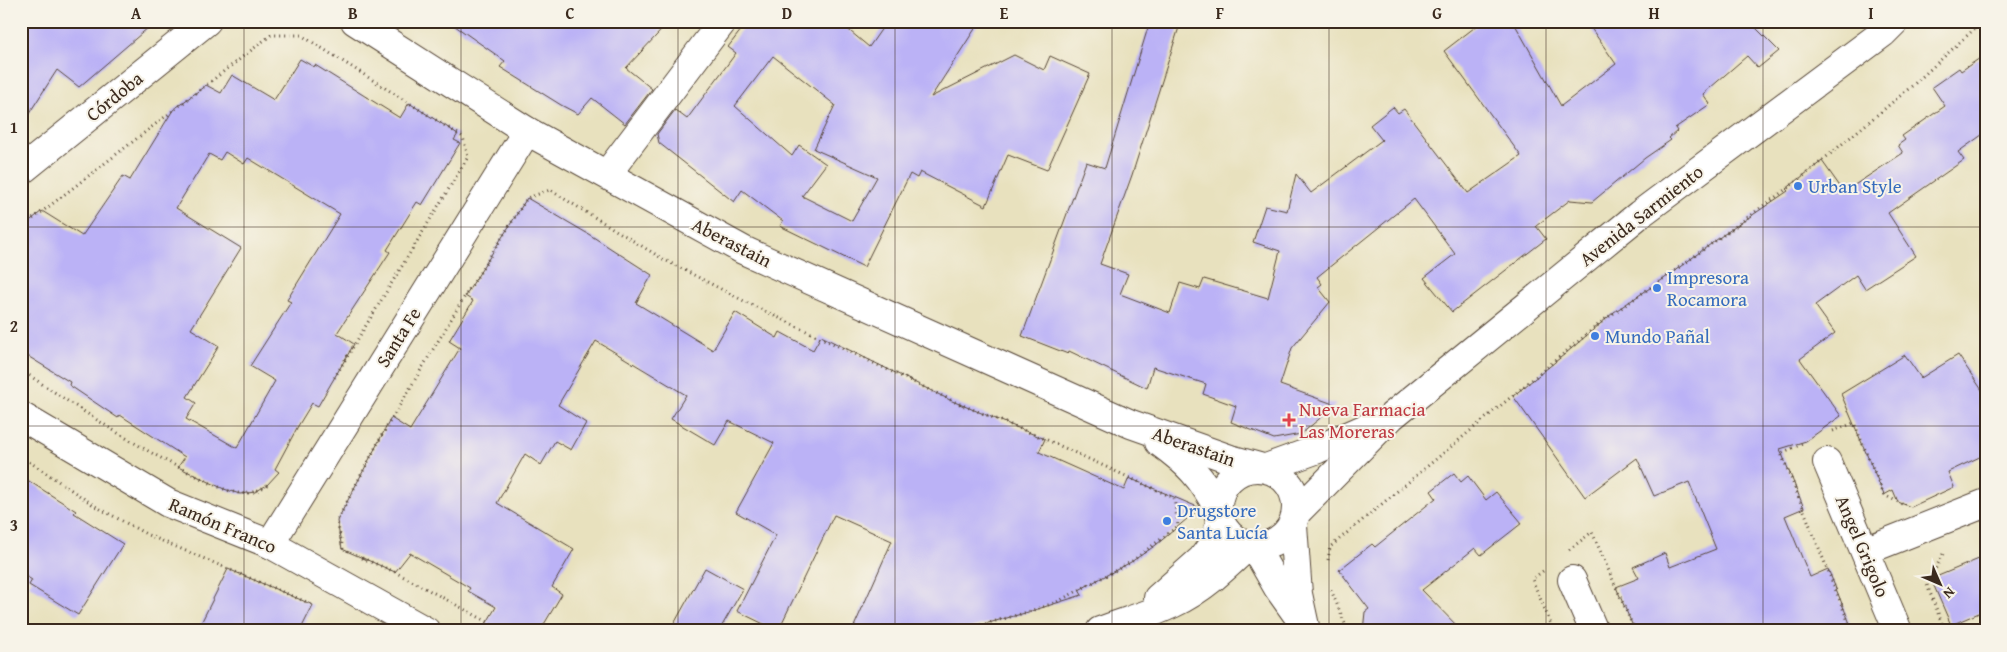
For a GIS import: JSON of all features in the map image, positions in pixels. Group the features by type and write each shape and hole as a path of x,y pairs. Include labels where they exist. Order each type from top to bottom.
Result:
{"street":[{"name":"Córdoba","path":"21,171 207,21"},
{"name":"Aberastain","path":"355,21 527,131 742,250 1131,424 1230,459 1262,468"},
{"path":"607,174 723,21"},
{"name":"Avenida Sarmiento","path":"1295,518 1392,416 1640,214 1883,34 1896,21"},
{"name":"Santa Fe","path":"270,544 527,131"},
{"name":"Ramón Franco","path":"21,416 168,503 270,544 426,631"},
{"name":"Avenida Sarmiento","path":"1262,468 1318,449 1392,416"},
{"name":"Aberastain","path":"1131,424 1156,439 1190,467 1207,487 1219,515"},
{"name":"Angel Grigolo","path":"1827,462 1898,631"},
{"path":"1131,619 1164,594 1202,559 1215,541 1219,515 1219,496 1225,484 1234,475 1245,469 1262,468 1283,476 1291,486 1296,499 1298,594 1305,629"},
{"path":"1865,551 1986,503"},
{"path":"1219,515 1232,536 1251,546 1262,547 1274,543 1285,535 1295,518"},
{"path":"1100,631 1171,605 1192,594 1215,578 1251,546"},
{"path":"1251,546 1305,629"},
{"path":"1572,580 1594,631"}],"path":[{"path":"1328,562 1330,547 1604,320 1678,269 1793,184 1912,86 1983,21"},
{"path":"21,228 271,35 301,35 463,137 468,157 330,385"},
{"path":"351,553 342,549 337,521 391,418 527,198 550,190 663,259 744,301 955,402 1174,498 1178,526 1131,562 1048,606 959,631"},
{"path":"21,370 110,430 219,487 240,494 255,492 267,485 273,478"},
{"path":"21,456 95,506 148,535 313,605"},
{"path":"1945,631 1927,585 1943,554 1950,551"},
{"path":"360,557 395,572 480,618 498,631"},
{"path":"1329,586 1348,631"},
{"path":"1239,631 1249,625 1252,631"}],"building":[{"path":"21,21 156,21 79,87 57,70 21,126"},
{"path":"448,21 670,21 626,68 652,89 625,124 592,98 578,114 561,105 500,67 505,61"},
{"path":"748,21 838,21 869,47 887,21 980,21 931,97 1014,55 1044,70 1050,56 1090,74 1047,170 1008,155 986,206 920,172 917,178 910,174 864,267 780,226 783,221 742,190 734,202 659,143 657,134 675,110 687,119 736,53 728,47","holes":["773,56 835,105 814,149 877,177 852,221 802,196 826,164 799,145 792,156 735,106"]},
{"path":"1150,21 1181,21 1132,175 1100,264 1128,274 1120,294 1170,313 1180,283 1200,289 1204,279 1268,298 1280,251 1253,242 1265,206 1287,211 1296,174 1311,193 1382,140 1370,125 1393,107 1398,113 1404,109 1468,193 1521,156 1444,51 1483,21 1513,21 1561,106 1616,64 1586,21 1749,21 1779,51 1758,68 1747,56 1703,94 1710,104 1675,128 1677,131 1669,138 1671,140 1645,158 1592,202 1570,200 1536,226 1546,239 1452,312 1424,278 1455,254 1414,199 1317,277 1322,284 1318,287 1330,302 1292,348 1280,385 1336,405 1301,434 1274,439 1231,422 1236,406 1203,394 1206,384 1153,367 1147,388 1069,351 1068,354 1022,336 1086,162 1105,168"},
{"path":"1986,54 1986,132 1958,152 1964,160 1888,213 1916,256 1865,289 1856,275 1815,305 1835,333 1800,359 1841,416 1806,441 1780,449 1804,508 1785,516 1810,577 1828,569 1853,631 1635,631 1616,587 1639,578 1633,567 1665,553 1670,567 1716,549 1689,482 1654,496 1637,458 1585,497 1513,396 1614,312 1788,191 1786,189 1822,161 1844,192 1903,153 1898,145 1905,140 1902,136 1945,106 1932,87 1959,68 1961,71"},
{"path":"300,59 314,67 315,65 400,118 409,103 458,134 454,140 460,143 422,205 417,202 387,250 390,252 337,333 354,344 318,406 312,403 298,426 275,469 279,472 267,485 255,492 240,494 224,489 178,467 185,457 120,415 118,418 69,385 70,382 21,352 21,228 42,211 82,236 123,176 130,180 173,110 206,85 221,93 232,75 274,100","holes":["225,152 244,164 248,158 340,214 287,300 291,302 250,366 275,381 237,448 186,419 196,403 187,397 219,346 191,329 241,248 176,208 209,154 220,160"]},
{"path":"527,198 590,235 652,275 636,303 713,350 735,312 777,338 780,332 813,350 821,336 952,401 1045,439 1039,452 1124,490 1129,478 1200,508 1156,545 1131,562 1079,590 1082,595 959,631 852,631 892,541 834,515 778,631 737,611 776,535 736,512 774,443 729,421 715,445 671,419 686,395 596,341 558,405 586,423 571,450 555,441 541,465 525,454 497,503 574,549 552,587 562,594 540,631 482,631 496,607 468,591 470,588 410,553 395,572 342,549 337,521 391,418 410,430 460,348 449,341 473,301 465,296"},
{"path":"1905,355 1921,378 1958,355 1986,396 1986,454 1948,472 1954,487 1911,507 1898,502 1893,490 1884,495 1841,394"},
{"path":"1454,473 1461,482 1468,476 1486,500 1496,492 1522,523 1481,555 1475,548 1422,590 1462,631 1363,631 1365,612 1369,609 1339,570 1372,544 1375,547 1436,498 1431,491"},
{"path":"21,476 123,544 78,615 29,585 32,580 21,573"},
{"path":"1986,556 1986,610 1951,625 1931,579"},
{"path":"705,568 743,589 719,631 670,631"},
{"path":"228,569 313,605 300,631 197,631"}],"place":[{"name":"Urban Style","path":"1798,186"},
{"name":"Impresora Rocamora","path":"1657,288"},
{"name":"Mundo Pañal","path":"1595,336"},
{"name":"Nueva Farmacia Las Moreras","path":"1289,420"},
{"name":"Drugstore Santa Lucía","path":"1167,521"}]}
